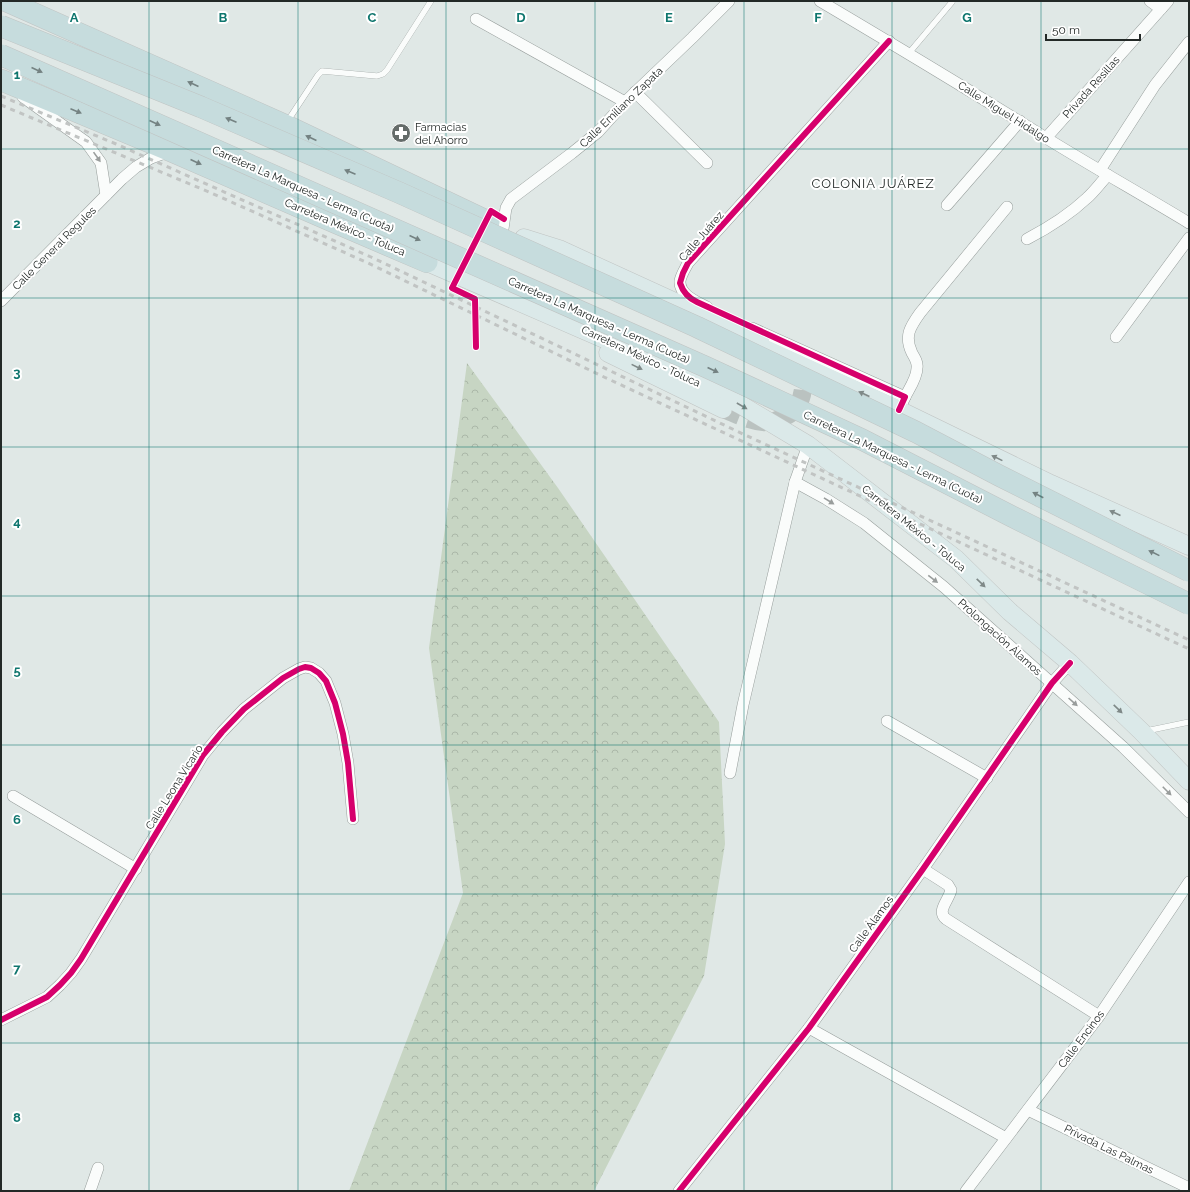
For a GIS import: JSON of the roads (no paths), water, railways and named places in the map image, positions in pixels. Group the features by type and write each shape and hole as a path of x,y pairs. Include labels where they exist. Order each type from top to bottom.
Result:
{"highway":[{"path":"6,1 285,125 524,238"},
{"path":"1,26 201,107 400,193 697,327 916,432 1189,571"},
{"name":"Carretera La Marquesa - Lerma (Cuota)","path":"1,55 706,367 863,440 1189,604"},
{"name":"Carretera México - Toluca","path":"1,81 171,151 427,262"}],"main road":[{"path":"524,238 902,404 1051,484 1189,546"},
{"path":"524,238 559,249 760,341"},
{"path":"427,262 518,313 616,357 723,409"},
{"name":"Carretera México - Toluca","path":"427,262 671,368 741,405 808,445 956,559 1010,612 1070,663 1142,732 1189,781"}],"street":[{"name":"Calle Emiliano Zapata","path":"503,229 506,208 511,199 586,143 635,92 729,1"},
{"name":"Calle Miguel Hidalgo","path":"820,1 909,53 1046,138 1189,223"},
{"path":"1150,1 1165,5"},
{"name":"Privada Resillas","path":"1046,138 1165,5"},
{"path":"476,19 625,102"},
{"name":"Calle Juárez","path":"889,41 688,263 680,283 685,294 691,299 902,404"},
{"path":"1027,239 1061,219 1087,198 1155,86 1189,42"},
{"path":"1,81 86,142 101,163 106,195"},
{"path":"635,92 707,163"},
{"path":"947,205 1020,121"},
{"name":"Calle General Regules","path":"1,301 122,179 136,167 151,158 171,151"},
{"path":"902,404 917,373 918,367 908,340 911,327 920,313 1007,207"},
{"path":"1116,337 1189,238"},
{"path":"730,773 743,705 795,482 808,445"},
{"name":"Prolongación Álamos","path":"795,482 826,499 864,523 944,587 1123,747 1189,812"},
{"name":"Calle Álamos","path":"679,1191 809,1028 923,869 1052,683 1070,663"},
{"name":"Calle Leona Vicario","path":"1,1020 47,997 68,977 81,959 136,869 203,755 244,709 283,678 299,669 305,667 320,673 335,703 343,734 348,763 353,819"},
{"path":"887,721 987,778"},
{"path":"13,796 136,869"},
{"path":"923,869 948,885 951,890 942,912 942,916 1099,1016"},
{"name":"Calle Encinos","path":"966,1191 1099,1016 1189,882"},
{"path":"809,1028 1006,1138"},
{"name":"Privada Las Palmas","path":"1028,1110 1189,1188"},
{"path":"90,1191 98,1168"}],"lane":[{"path":"16,1 50,21"},
{"path":"285,125 322,71 377,76 383,74 431,1"},
{"path":"909,53 952,2"},
{"path":"1142,732 1189,722"}],"tunnel":[{"path":"723,409 760,422 773,422 788,415 795,409 803,392 803,379 798,367"}],"railway":[{"path":"1,96 116,144 371,257 743,434 1189,640"},
{"path":"1,105 209,192 368,263 604,377 1189,649"}],"place":[{"name":"Farmacias del Ahorro","path":"401,133"}],"district":[{"name":"COLONIA JUÁREZ","path":"873,183"}]}
